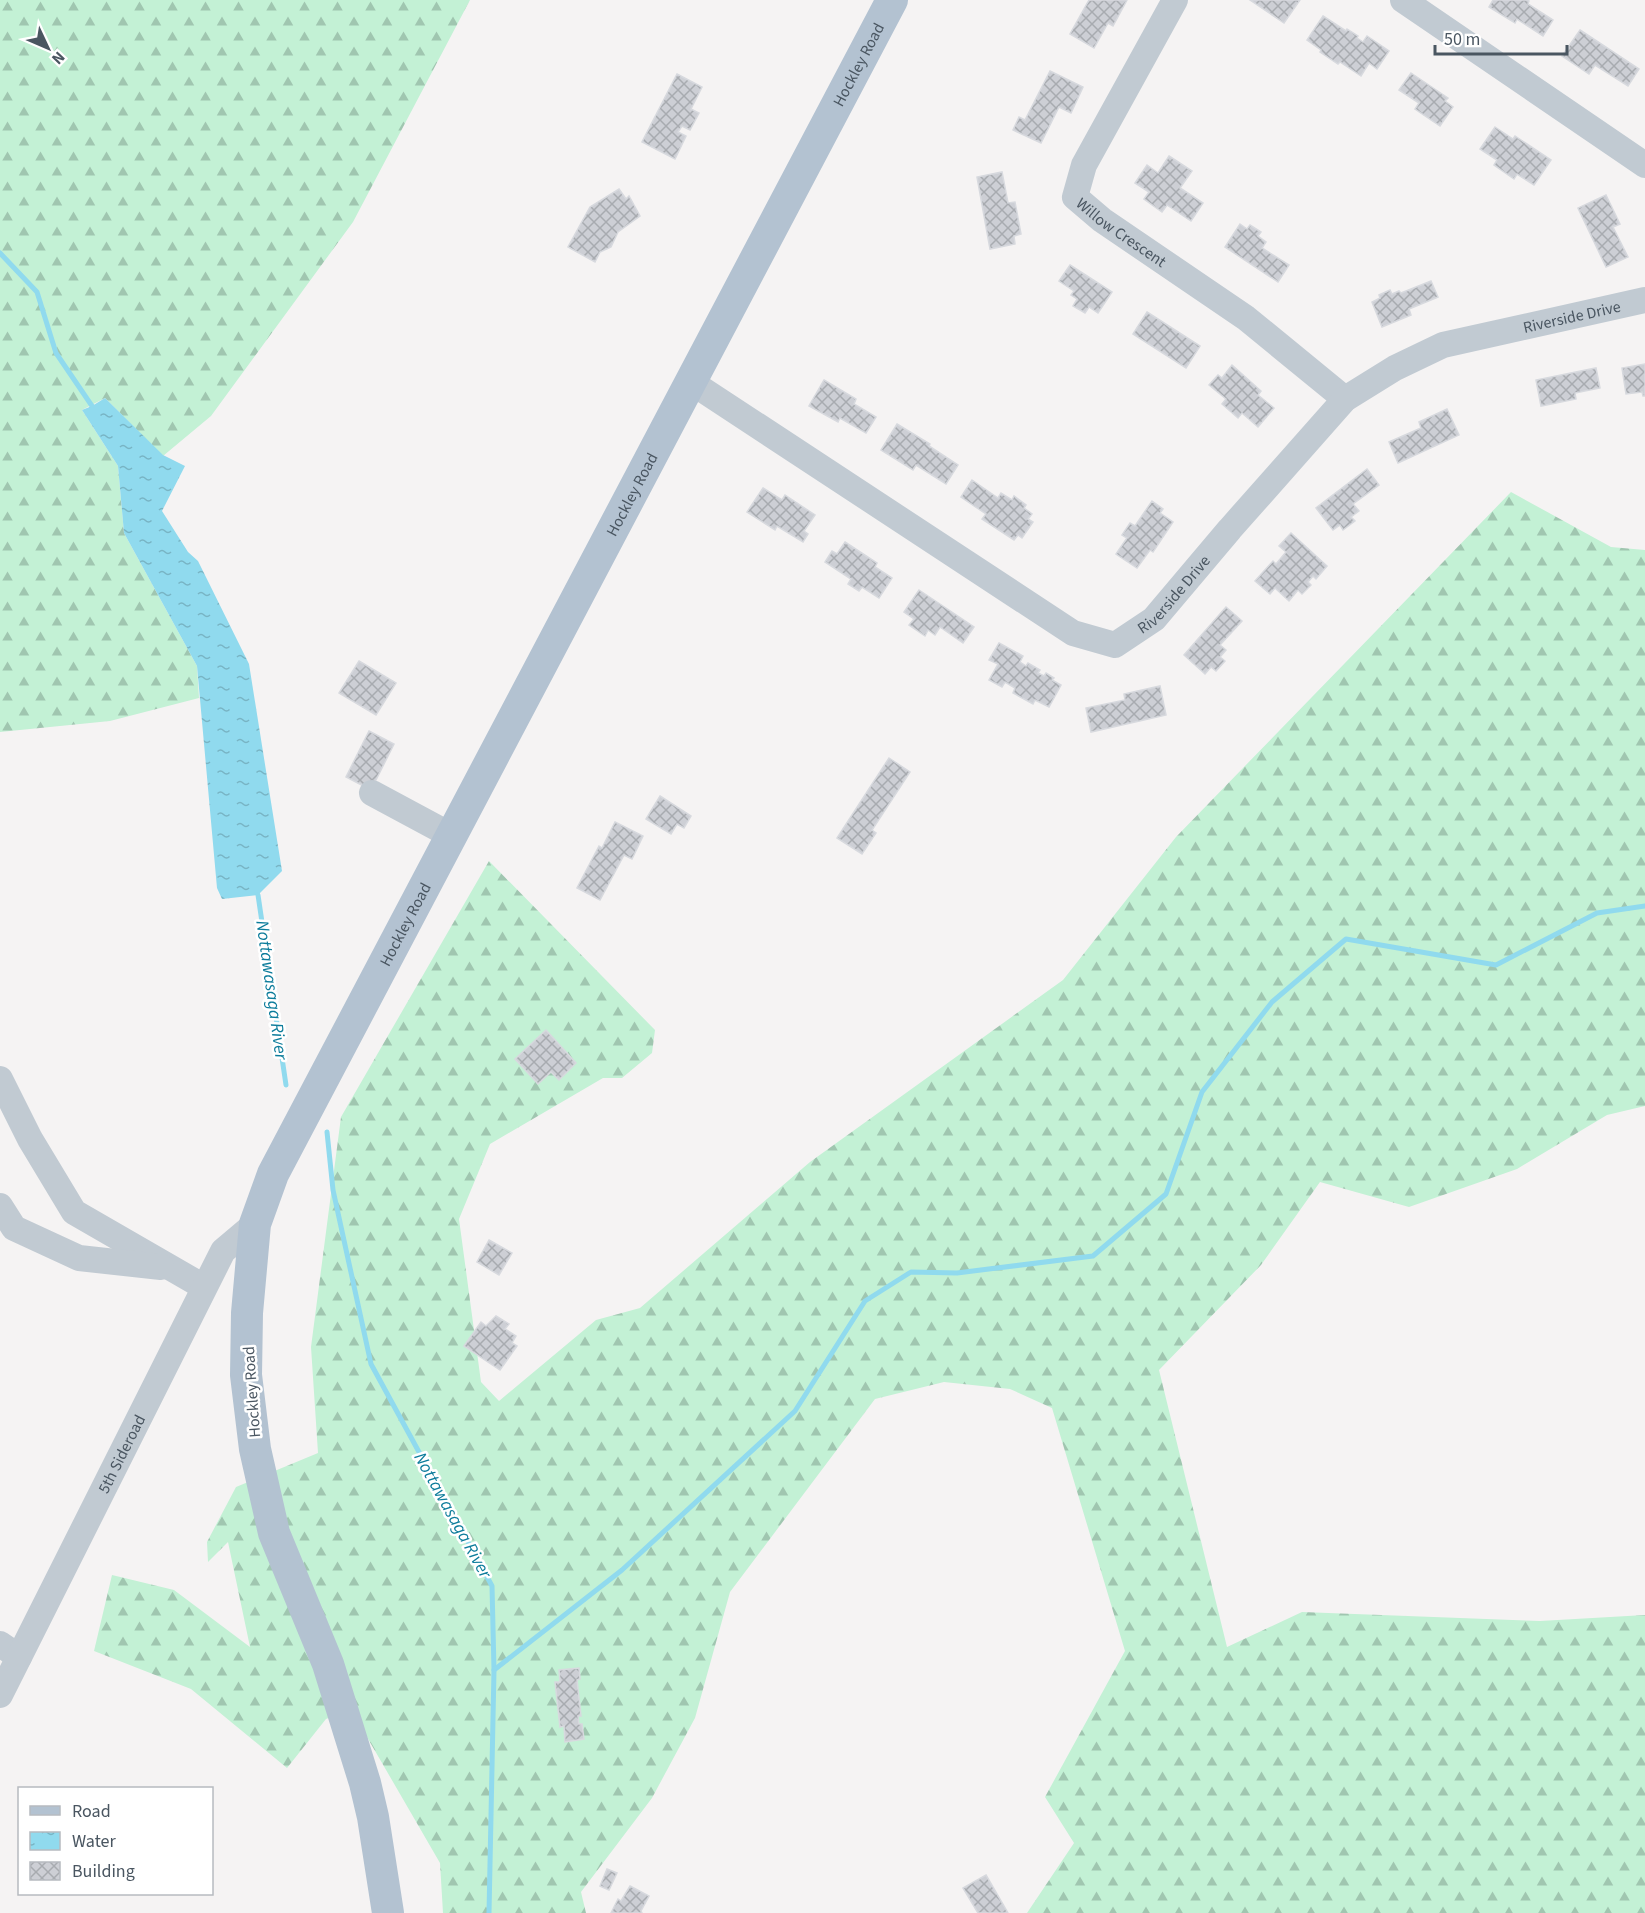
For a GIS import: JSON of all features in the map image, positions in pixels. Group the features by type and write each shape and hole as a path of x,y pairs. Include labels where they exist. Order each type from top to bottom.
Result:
{"main road":[{"name":"Hockley Road","path":"388,1913 373,1816 365,1783 328,1664 274,1533 255,1449 246,1375 247,1313 255,1224 273,1174 892,0"}],"street":[{"name":"Willow Crescent","path":"1174,0 1084,165 1075,197 1102,220 1246,318 1345,399"},
{"path":"1403,0 1645,165"},
{"name":"Riverside Drive","path":"691,382 1073,633 1115,645 1154,619 1345,399 1395,368 1443,345 1645,300"},
{"path":"372,793 452,836"},
{"path":"0,1079 30,1139 74,1212 204,1287"},
{"path":"0,1206 14,1228 79,1258 173,1269"},
{"name":"5th Sideroad","path":"0,1695 10,1650 223,1251 255,1224"}],"green space":[{"path":"0,0 470,0 353,222 211,416 163,456 105,398 82,410 118,466 124,533 197,666 199,698 110,721 0,732"},
{"path":"1511,492 1611,547 1645,550 1645,1106 1607,1115 1517,1169 1409,1207 1320,1182 1261,1265 1159,1370 1227,1647 1302,1612 1540,1621 1645,1615 1645,1913 1027,1913 1074,1843 1045,1797 1125,1651 1052,1408 1010,1389 944,1382 875,1399 730,1592 695,1718 652,1798 581,1892 586,1913 443,1913 440,1863 360,1725 339,1714 326,1719 287,1768 191,1689 94,1651 112,1575 174,1590 250,1647 228,1542 208,1562 207,1542 236,1487 318,1453 311,1347 341,1117 489,861 655,1030 652,1053 622,1078 603,1078 490,1144 459,1219 481,1382 499,1401 596,1320 640,1308 810,1162 1063,980 1176,837"}],"water":[{"path":"105,398 163,455 185,466 162,511 188,552 198,561 249,664 282,871 258,895 222,899 217,888 197,666 124,533 118,466 82,410"}],"building":[{"path":"1089,0 1127,0 1113,26 1108,23 1094,48 1070,34"},
{"path":"1250,0 1300,0 1284,23"},
{"path":"1493,0 1528,0 1528,4 1553,20 1543,36 1517,19 1515,23 1489,7"},
{"path":"1323,16 1358,36 1357,38 1363,42 1367,36 1389,51 1377,69 1369,63 1361,76 1320,52 1321,50 1307,40"},
{"path":"1580,30 1639,69 1628,86 1595,65 1589,74 1562,56"},
{"path":"1050,71 1083,87 1071,113 1059,107 1041,143 1013,130 1019,117 1025,120"},
{"path":"1411,73 1448,98 1445,101 1453,107 1440,126 1415,109 1419,103 1399,90"},
{"path":"677,74 702,87 691,109 699,113 690,130 682,126 678,132 686,136 675,159 642,142"},
{"path":"1495,127 1513,139 1515,136 1551,160 1534,185 1517,174 1514,179 1494,165 1497,160 1480,149"},
{"path":"1169,156 1192,171 1180,188 1203,203 1191,221 1167,205 1162,212 1144,199 1149,192 1135,183 1147,165 1158,173"},
{"path":"1002,172 1008,203 1015,202 1021,234 1014,236 1015,244 990,249 977,177"},
{"path":"619,189 626,199 629,196 640,216 618,232 611,247 600,252 595,262 568,247 590,207"},
{"path":"1606,195 1620,224 1613,227 1628,257 1606,267 1578,208"},
{"path":"1240,224 1247,229 1250,225 1261,232 1258,236 1266,242 1262,248 1289,265 1278,282 1225,247"},
{"path":"1070,265 1112,292 1098,313 1089,307 1085,313 1073,306 1077,299 1071,295 1074,291 1059,281"},
{"path":"1431,281 1438,297 1409,309 1411,315 1382,327 1372,302 1380,298 1379,295 1390,290 1392,294 1399,291 1401,293"},
{"path":"1147,312 1200,346 1186,368 1133,334"},
{"path":"1645,364 1645,396 1642,392 1626,394 1622,368"},
{"path":"1232,365 1261,391 1258,395 1274,408 1258,427 1242,413 1238,418 1222,404 1226,399 1209,385 1218,375 1222,378"},
{"path":"1596,368 1600,388 1575,393 1576,399 1541,406 1536,380"},
{"path":"824,380 856,399 854,404 876,417 866,433 840,418 838,422 809,406"},
{"path":"1447,409 1459,435 1398,463 1389,442 1421,428 1419,422"},
{"path":"897,424 930,444 929,446 958,465 946,484 916,465 913,470 881,450"},
{"path":"1367,469 1379,485 1353,504 1359,511 1351,517 1355,521 1343,530 1340,525 1333,530 1316,508"},
{"path":"972,480 998,498 1001,493 1012,500 1014,496 1026,505 1024,508 1032,514 1028,519 1033,522 1022,538 1018,535 1014,540 982,519 986,514 961,497"},
{"path":"763,488 782,500 785,495 815,515 804,531 808,534 803,542 777,526 775,530 747,512"},
{"path":"1152,501 1163,509 1160,513 1173,522 1153,552 1150,550 1137,568 1116,554 1127,538 1122,535 1130,523 1135,526"},
{"path":"1291,533 1327,566 1316,579 1313,576 1308,582 1311,585 1302,594 1298,590 1289,601 1275,588 1270,594 1255,581 1273,561 1276,564 1286,552 1279,546"},
{"path":"845,542 877,563 875,567 892,578 879,598 862,587 859,591 848,584 851,579 825,562 832,551 837,554"},
{"path":"919,590 974,627 963,643 940,627 935,635 928,630 925,636 909,625 914,619 904,612"},
{"path":"1226,607 1242,621 1220,645 1226,650 1220,657 1225,661 1216,671 1211,667 1205,674 1184,655"},
{"path":"999,643 1023,656 1020,662 1026,666 1028,663 1040,670 1038,673 1044,676 1046,673 1061,685 1049,707 1035,700 1033,704 1013,693 1015,688 1005,682 1002,687 989,680 998,664 989,660"},
{"path":"359,661 396,683 376,715 339,693"},
{"path":"1160,686 1166,715 1091,732 1086,708 1125,700 1124,694"},
{"path":"369,731 394,744 371,790 346,777"},
{"path":"889,758 910,772 872,830 876,833 862,854 837,838"},
{"path":"660,796 691,816 684,828 677,824 671,834 646,819"},
{"path":"615,822 643,836 632,859 624,855 600,900 577,888 599,846 602,848"},
{"path":"546,1030 576,1063 559,1080 551,1072 538,1084 515,1059"},
{"path":"489,1240 512,1253 499,1275 477,1262"},
{"path":"496,1316 509,1324 505,1329 516,1336 512,1343 517,1346 500,1370 464,1346 481,1322 486,1326"},
{"path":"579,1668 580,1679 577,1680 581,1716 578,1716 579,1724 582,1724 584,1739 565,1742 564,1726 560,1727 555,1682 560,1682 559,1670"},
{"path":"607,1869 617,1873 609,1890 600,1886"},
{"path":"986,1875 1008,1913 978,1913 963,1888"},
{"path":"630,1886 649,1896 642,1913 611,1913 618,1899 621,1901"}],"waterway":[{"name":"Nottawasaga River","path":"0,253 37,292 56,353 92,406"},
{"name":"Nottawasaga River","path":"258,895 286,1085"},
{"path":"494,1670 622,1570 795,1411 865,1301 911,1272 957,1273 1093,1256 1166,1194 1202,1092 1272,1002 1346,939 1496,965 1597,913 1645,906"},
{"name":"Nottawasaga River","path":"327,1132 333,1190 371,1364 492,1586 494,1670 489,1913"}]}
